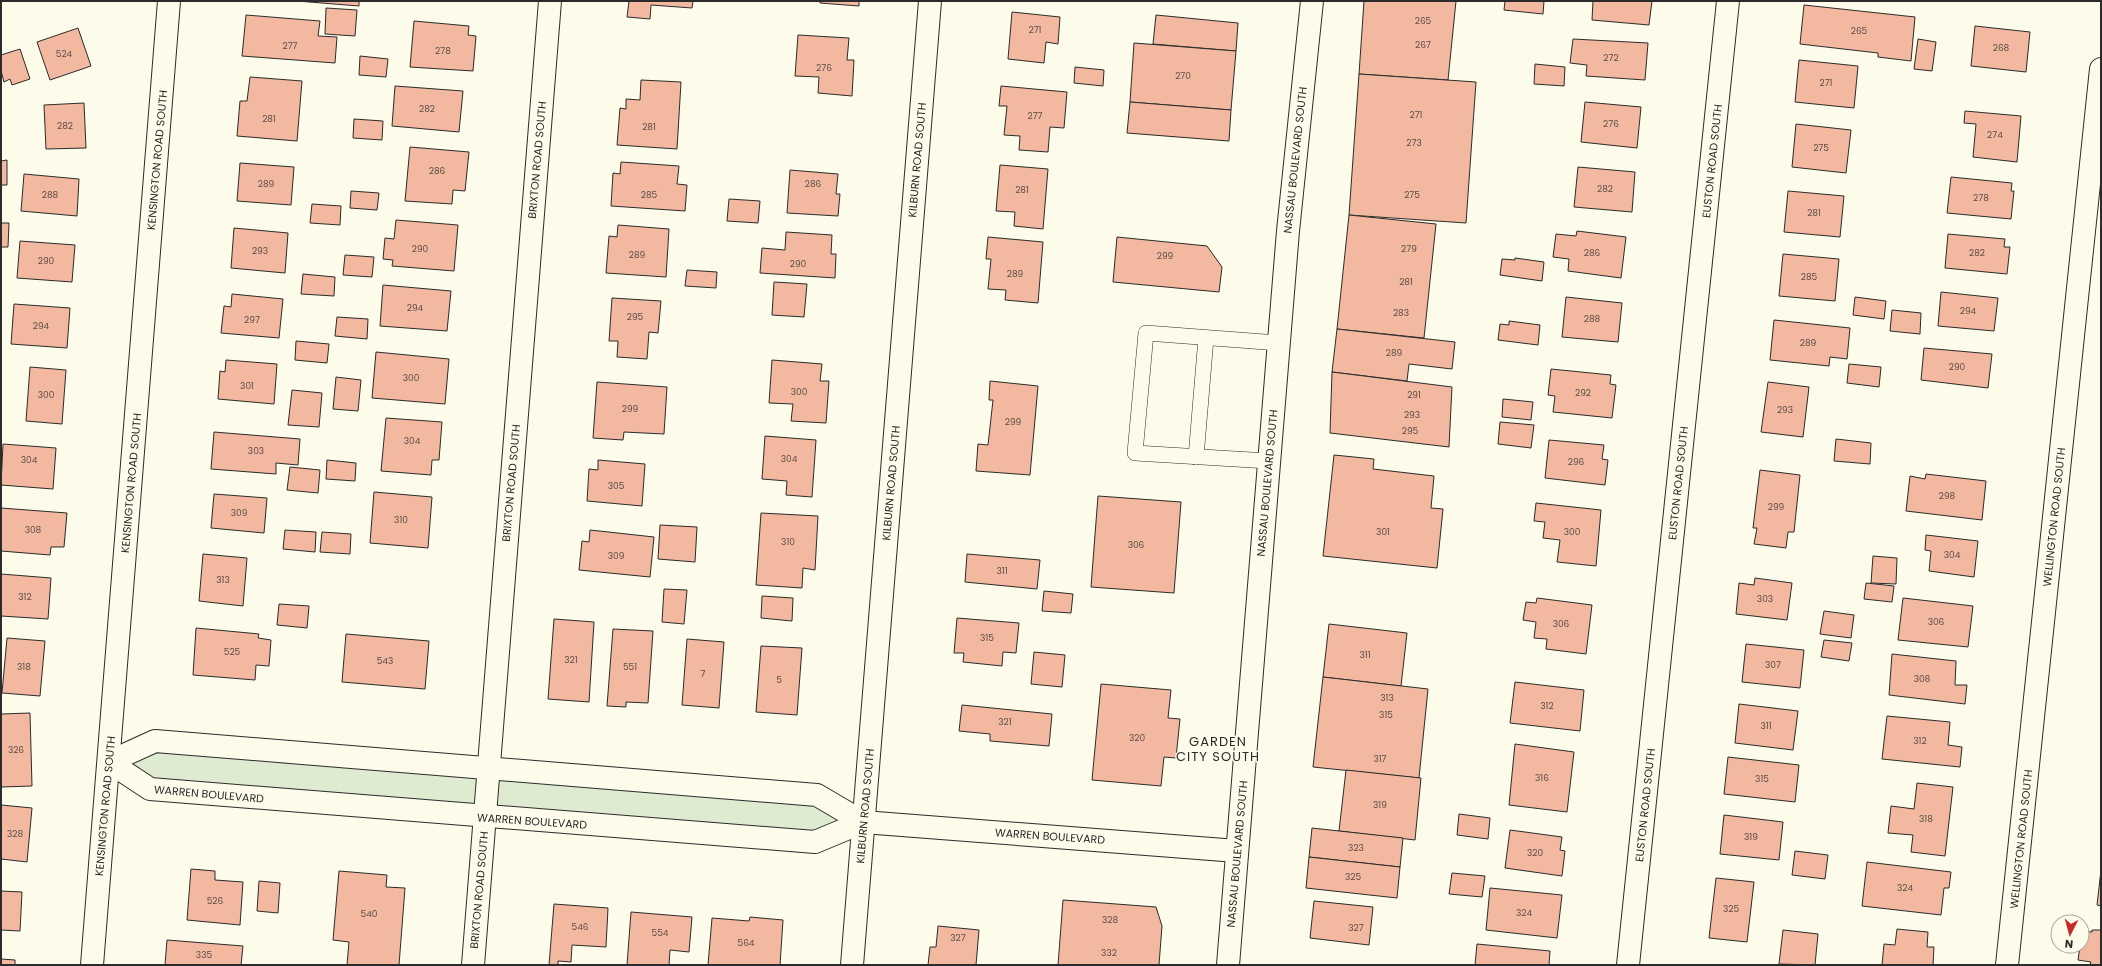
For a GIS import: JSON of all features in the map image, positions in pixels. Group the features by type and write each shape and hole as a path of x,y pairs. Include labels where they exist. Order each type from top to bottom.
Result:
{"street":[{"name":"KENSINGTON ROAD SOUTH","path":"92,965 169,1"},
{"name":"BRIXTON ROAD SOUTH","path":"473,965 550,1"},
{"name":"KILBURN ROAD SOUTH","path":"852,965 930,1"},
{"name":"NASSAU BOULEVARD SOUTH","path":"1228,965 1288,231 1312,1"},
{"name":"EUSTON ROAD SOUTH","path":"1628,965 1728,1"},
{"name":"WELLINGTON ROAD SOUTH","path":"2007,965 2101,68"},
{"name":"WARREN BOULEVARD","path":"109,762 155,742 488,767 817,795 863,822 1237,851"},
{"name":"WARREN BOULEVARD","path":"109,762 150,789 485,817 815,842 863,822"}],"lane":[{"path":"1269,461 1135,453 1146,333 1279,344"},
{"path":"1196,457 1206,338"}],"green space":[{"path":"155,741 817,795 863,822 815,842 150,789 109,762"}],"building":[{"path":"297,1 359,1 359,6"},
{"path":"629,1 693,1 692,8 651,5 650,19 627,17"},
{"path":"820,1 859,1 859,6 820,3"},
{"path":"1364,1 1456,1 1448,80 1359,74"},
{"path":"1505,1 1544,1 1543,14 1504,10"},
{"path":"1593,1 1652,1 1649,25 1592,20"},
{"path":"1804,5 1915,17 1911,61 1878,57 1878,53 1800,44"},
{"path":"326,8 357,10 355,36 325,34"},
{"path":"1012,12 1060,17 1058,44 1046,42 1044,63 1008,59"},
{"path":"246,15 320,21 318,36 337,37 335,63 242,56"},
{"path":"1156,15 1238,23 1236,51 1153,44"},
{"path":"414,21 469,26 468,35 476,36 473,71 410,67"},
{"path":"1975,26 2030,32 2026,72 1971,66"},
{"path":"78,28 91,66 50,80 37,42"},
{"path":"798,35 849,38 847,60 854,60 852,96 818,93 819,77 795,76"},
{"path":"1573,39 1648,43 1645,80 1586,76 1587,65 1570,63"},
{"path":"1918,39 1936,42 1932,71 1914,69"},
{"path":"1134,43 1236,51 1231,110 1130,102"},
{"path":"20,49 30,79 12,85 10,79 4,82 1,71 1,55"},
{"path":"360,56 388,59 386,77 359,75"},
{"path":"1799,60 1858,66 1854,108 1795,102"},
{"path":"1535,64 1565,67 1564,86 1534,84"},
{"path":"1075,67 1104,70 1103,86 1074,83"},
{"path":"1359,74 1476,82 1466,223 1349,215"},
{"path":"250,77 302,81 297,141 237,136 240,101 247,101"},
{"path":"641,80 681,82 677,149 617,145 620,108 626,109 626,99 640,100"},
{"path":"395,86 463,91 459,132 392,126"},
{"path":"1001,86 1067,92 1064,128 1050,127 1048,152 1019,150 1020,136 1004,135 1007,106 999,106"},
{"path":"1130,102 1231,110 1229,141 1127,133"},
{"path":"1585,102 1641,107 1637,148 1581,142"},
{"path":"84,103 86,148 46,149 44,105"},
{"path":"1965,111 2021,116 2017,162 1973,157 1976,124 1964,123"},
{"path":"354,119 383,121 382,140 353,138"},
{"path":"1796,124 1851,130 1846,173 1792,167"},
{"path":"410,147 469,152 465,191 453,190 452,204 405,201"},
{"path":"7,160 7,185 1,185 1,161"},
{"path":"621,162 679,166 677,184 687,185 685,211 611,206 613,173 620,174"},
{"path":"240,163 294,167 291,205 237,201"},
{"path":"1000,165 1048,169 1043,229 1014,226 1015,212 996,211"},
{"path":"1578,167 1635,172 1632,212 1574,207"},
{"path":"790,170 838,174 836,194 840,194 838,216 787,213"},
{"path":"24,174 79,179 77,216 21,211"},
{"path":"1951,177 2012,183 2011,191 2014,191 2011,219 1947,213"},
{"path":"351,191 379,193 377,210 350,208"},
{"path":"1788,191 1844,196 1840,237 1784,232"},
{"path":"729,199 760,201 758,223 727,221"},
{"path":"312,204 341,206 340,225 310,223"},
{"path":"1349,215 1436,224 1424,338 1337,329"},
{"path":"396,220 458,225 454,271 392,266 393,260 383,259 385,238 394,239"},
{"path":"1,223 9,223 8,247 1,247"},
{"path":"618,225 669,229 666,277 606,273 609,236 617,237"},
{"path":"234,228 288,233 285,273 231,268"},
{"path":"1577,231 1626,237 1621,278 1568,271 1569,259 1553,257 1556,234 1576,236"},
{"path":"786,232 832,235 831,254 836,254 835,278 760,273 762,248 785,250"},
{"path":"1948,234 2005,239 2004,247 2010,247 2007,274 1945,268"},
{"path":"988,237 1043,242 1038,303 1005,300 1006,290 988,289 991,259 986,259"},
{"path":"1117,237 1207,246 1222,267 1219,292 1113,282"},
{"path":"20,241 75,245 72,282 17,278"},
{"path":"1783,254 1839,259 1835,301 1779,296"},
{"path":"345,255 374,257 372,277 343,275"},
{"path":"1515,258 1544,262 1542,281 1500,275 1502,259 1515,260"},
{"path":"687,270 717,272 716,288 685,286"},
{"path":"303,274 335,277 334,296 301,294"},
{"path":"774,282 807,284 804,317 772,315"},
{"path":"383,285 451,291 447,331 380,326"},
{"path":"1941,292 1998,298 1994,331 1938,326"},
{"path":"232,294 283,299 279,338 221,333 224,306 231,307"},
{"path":"1566,297 1622,303 1618,342 1562,337"},
{"path":"1855,297 1886,301 1884,319 1853,315"},
{"path":"612,298 661,301 658,333 649,332 647,359 617,357 618,341 609,341"},
{"path":"14,304 70,308 67,348 11,344"},
{"path":"1892,310 1921,313 1920,334 1890,331"},
{"path":"337,317 368,319 367,339 335,336"},
{"path":"1774,320 1850,328 1847,359 1830,357 1829,366 1770,360"},
{"path":"1509,321 1540,325 1538,345 1498,340 1500,324 1509,325"},
{"path":"1337,329 1455,342 1452,369 1409,364 1407,381 1332,372"},
{"path":"296,341 329,344 327,363 295,360"},
{"path":"1924,348 1992,354 1988,388 1921,380"},
{"path":"376,352 449,359 445,404 372,398"},
{"path":"226,360 277,364 274,404 218,399 220,371 225,372"},
{"path":"772,360 822,364 820,381 829,381 826,423 791,421 793,404 769,403"},
{"path":"1849,364 1881,367 1879,387 1847,383"},
{"path":"30,367 66,370 62,424 26,421"},
{"path":"1551,369 1611,375 1610,384 1616,385 1612,418 1553,412 1555,396 1548,395"},
{"path":"1332,372 1452,387 1449,447 1330,433"},
{"path":"336,377 361,380 358,411 333,409"},
{"path":"990,381 1038,386 1030,475 976,471 978,444 988,445 993,400 989,400"},
{"path":"597,382 667,387 664,434 624,432 623,440 593,438"},
{"path":"1768,382 1809,387 1803,437 1761,432"},
{"path":"292,390 322,393 319,427 288,425"},
{"path":"1503,399 1533,402 1531,420 1502,417"},
{"path":"386,418 442,422 439,460 432,460 431,475 381,471"},
{"path":"1500,422 1534,425 1531,448 1498,444"},
{"path":"214,432 300,439 298,465 276,463 276,474 211,469"},
{"path":"765,436 816,440 812,497 786,495 787,481 762,479"},
{"path":"1836,439 1871,443 1870,464 1834,461"},
{"path":"1549,440 1604,445 1602,459 1608,460 1605,485 1545,478"},
{"path":"3,444 56,448 53,489 1,485"},
{"path":"1334,455 1374,459 1373,469 1434,476 1431,508 1443,509 1437,568 1323,556"},
{"path":"327,460 356,463 355,481 326,479"},
{"path":"598,460 645,464 642,506 587,501 589,469 598,470"},
{"path":"290,467 320,470 318,493 287,490"},
{"path":"1760,470 1800,475 1794,532 1788,532 1786,548 1754,544 1757,528 1753,528"},
{"path":"1926,474 1986,481 1982,520 1906,511 1910,476 1925,479"},
{"path":"374,492 432,497 428,548 370,543"},
{"path":"214,494 267,498 264,533 211,528"},
{"path":"1098,496 1181,502 1174,593 1091,587"},
{"path":"1536,503 1601,510 1596,566 1557,562 1560,540 1543,538 1545,522 1534,521"},
{"path":"1,508 67,513 64,547 51,547 50,555 1,551"},
{"path":"761,513 818,516 815,570 803,568 802,588 756,585"},
{"path":"660,525 697,527 695,562 658,559"},
{"path":"285,530 316,532 315,552 283,549"},
{"path":"590,530 654,537 650,577 579,570 582,541 589,542"},
{"path":"322,532 351,534 350,554 320,552"},
{"path":"1926,535 1978,541 1974,577 1929,571 1931,551 1925,550"},
{"path":"203,554 247,558 243,606 199,601"},
{"path":"967,554 1040,560 1037,589 965,582"},
{"path":"1873,556 1897,558 1896,584 1871,583"},
{"path":"1,574 51,578 48,619 1,616"},
{"path":"1755,578 1792,583 1787,620 1736,614 1739,583 1754,585"},
{"path":"1866,583 1894,586 1892,602 1864,599"},
{"path":"664,589 687,590 684,624 662,622"},
{"path":"1044,591 1073,594 1071,613 1042,611"},
{"path":"762,596 793,598 792,621 761,618"},
{"path":"1537,598 1592,605 1586,654 1546,649 1547,639 1534,638 1536,622 1523,620 1526,602 1536,603"},
{"path":"1903,598 1973,606 1968,647 1898,640"},
{"path":"279,604 309,606 307,628 277,625"},
{"path":"1824,611 1854,615 1851,638 1820,634"},
{"path":"957,618 1019,623 1016,653 1003,652 1002,666 963,662 964,653 954,653"},
{"path":"554,619 594,622 589,702 548,699"},
{"path":"1329,624 1407,633 1401,686 1323,677"},
{"path":"196,628 259,634 258,638 271,640 269,666 256,665 255,680 193,675"},
{"path":"613,629 653,631 648,703 626,702 626,707 607,706"},
{"path":"346,634 429,641 425,689 342,682"},
{"path":"7,638 45,641 40,696 2,693"},
{"path":"687,639 724,642 719,708 682,705"},
{"path":"1824,640 1852,643 1849,661 1821,657"},
{"path":"1746,644 1804,650 1800,688 1742,682"},
{"path":"761,646 802,648 797,715 756,712"},
{"path":"1034,652 1065,655 1062,687 1031,684"},
{"path":"1892,654 1956,661 1955,685 1967,685 1965,704 1889,695"},
{"path":"1323,677 1428,689 1419,778 1313,767"},
{"path":"1515,682 1584,690 1580,731 1510,723"},
{"path":"1101,684 1171,690 1168,718 1180,719 1176,758 1164,757 1161,786 1092,780"},
{"path":"1739,704 1798,711 1793,750 1735,743"},
{"path":"962,705 1052,714 1049,746 990,741 990,734 959,731"},
{"path":"30,713 32,786 1,787 1,714"},
{"path":"1887,716 1950,722 1948,745 1962,747 1960,767 1882,759"},
{"path":"1515,744 1574,752 1567,812 1509,805"},
{"path":"1728,757 1799,765 1795,802 1724,794"},
{"path":"1346,770 1421,778 1415,840 1339,831"},
{"path":"1917,783 1953,787 1945,856 1911,852 1913,835 1888,833 1891,806 1914,809"},
{"path":"1,805 32,808 27,862 1,859"},
{"path":"1459,814 1490,818 1488,839 1457,835"},
{"path":"1724,815 1783,822 1779,860 1720,854"},
{"path":"1312,828 1403,838 1400,867 1309,857"},
{"path":"1510,830 1562,837 1560,850 1565,851 1562,876 1505,868"},
{"path":"1795,851 1828,855 1825,879 1792,875"},
{"path":"1309,857 1400,867 1397,898 1306,888"},
{"path":"1867,862 1951,872 1949,888 1944,888 1941,915 1862,906"},
{"path":"191,869 215,871 215,880 243,882 240,925 187,920"},
{"path":"2101,870 2101,906 2097,905"},
{"path":"339,871 387,875 386,887 405,888 399,965 347,965 349,942 333,940"},
{"path":"1452,873 1485,876 1482,897 1449,894"},
{"path":"1716,878 1754,882 1747,942 1709,938"},
{"path":"259,881 280,883 278,913 257,911"},
{"path":"1490,888 1562,895 1557,938 1486,930"},
{"path":"1,891 22,892 20,931 1,930"},
{"path":"1063,900 1156,907 1162,926 1159,965 1058,965"},
{"path":"1314,901 1373,907 1369,945 1310,938"},
{"path":"554,904 608,908 606,947 572,945 571,962 558,961 558,965 549,965"},
{"path":"631,912 692,917 689,952 670,950 669,965 627,965"},
{"path":"750,917 783,920 780,965 708,965 712,918 749,921"},
{"path":"938,926 979,930 976,965 928,965 930,947 936,947"},
{"path":"1897,929 1928,932 1927,947 1934,947 1933,965 1882,965 1884,944 1895,945"},
{"path":"1783,930 1818,934 1815,965 1779,964"},
{"path":"2092,930 2101,930 2101,965 2090,965 2091,962 2078,960 2079,954 2090,954 2090,932 2092,932"},
{"path":"167,940 243,946 241,965 165,965"},
{"path":"1477,944 1550,951 1549,965 1475,965"},
{"path":"1,959 15,960 15,965 1,965"}],"district":[{"name":"GARDEN CITY SOUTH","path":"1218,748"}]}
